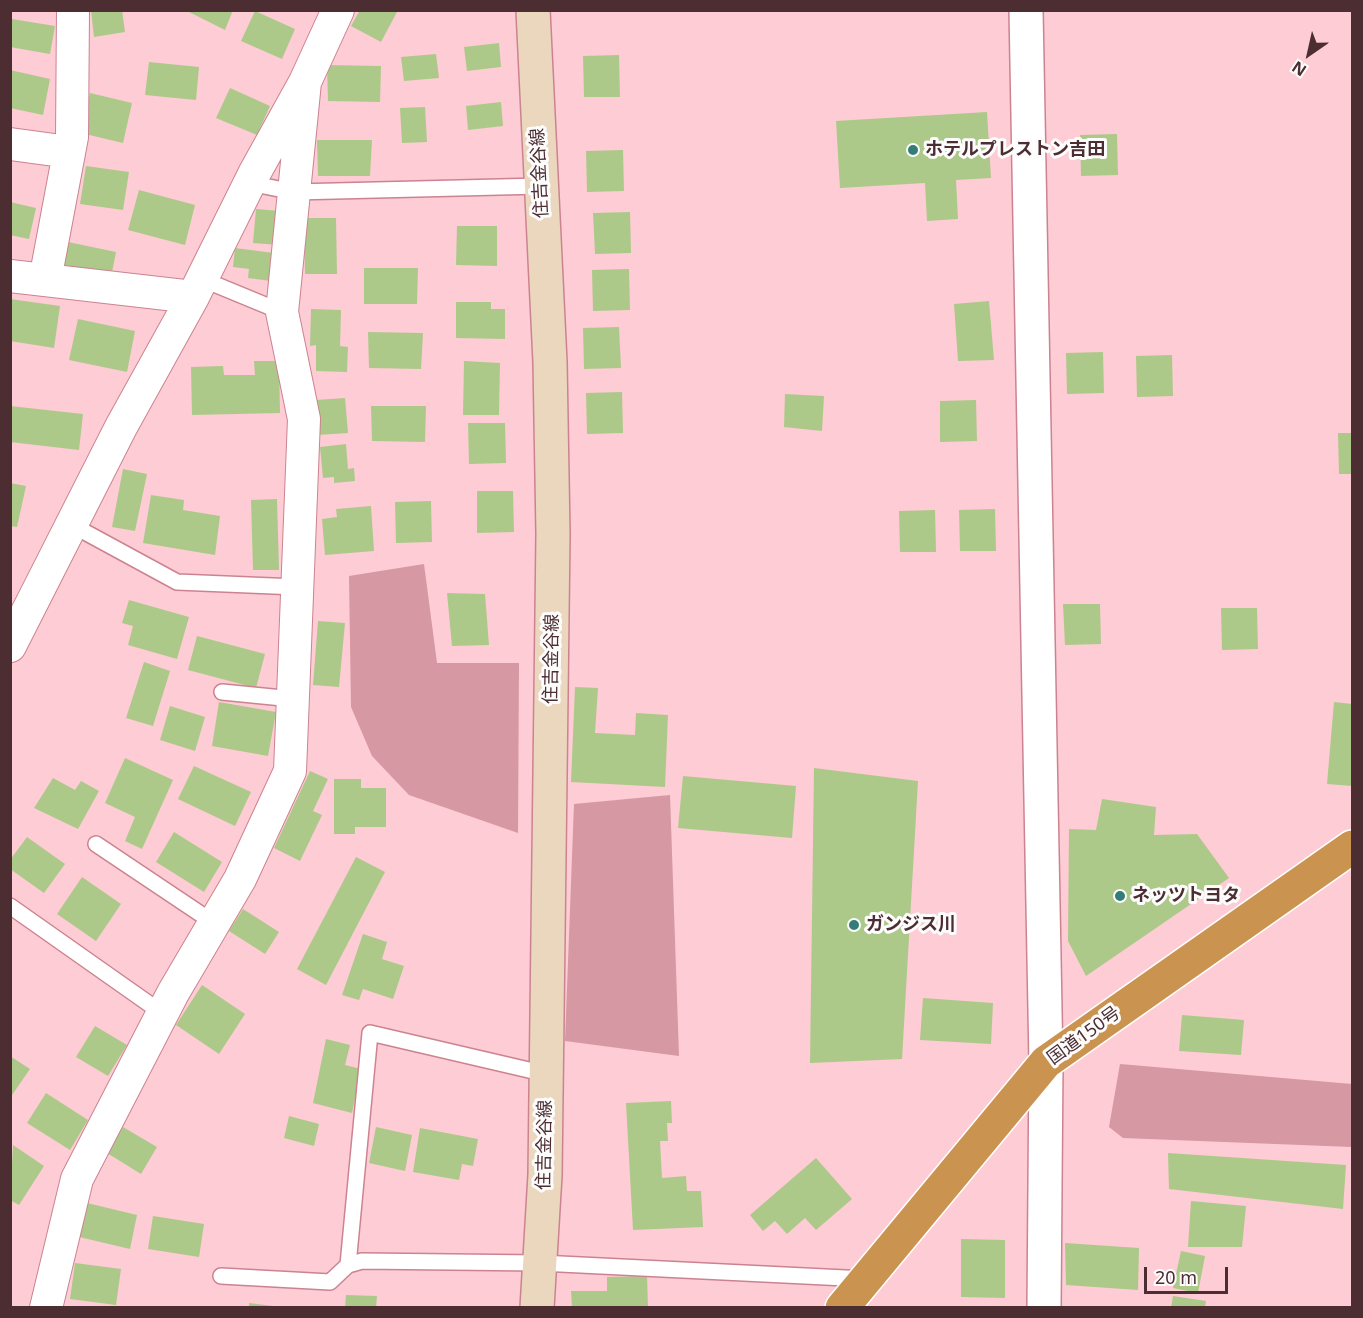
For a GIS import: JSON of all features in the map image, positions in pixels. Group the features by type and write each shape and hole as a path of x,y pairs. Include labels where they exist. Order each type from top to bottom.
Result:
{"highway":[{"name":"国道150号","path":"842,1308 1046,1062 1353,847"}],"main road":[{"name":"住吉金谷線","path":"533,10 550,362 553,534 545,1175 537,1308"}],"street":[{"path":"45,280 72,137 73,10"},
{"path":"10,646 23,591 72,525 121,427 198,288 249,183 305,82 338,10"},
{"path":"1026,10 1046,1062 1044,1308"},
{"path":"46,1308 77,1179 162,1013 240,879 290,771 304,419 282,312 305,82"},
{"path":"10,144 69,152"},
{"path":"10,276 198,288"}],"lane":[{"path":"249,183 294,192 541,186"},
{"path":"198,288 282,312"},
{"path":"72,525 177,582 297,587"},
{"path":"222,692 293,699"},
{"path":"96,844 214,923"},
{"path":"10,906 162,1013"},
{"path":"348,1265 370,1033 546,1074"},
{"path":"220,1276 330,1282 348,1265 362,1261 540,1263 866,1279"}],"shaded area":[{"path":"424,564 437,663 519,663 518,833 409,795 372,756 351,707 349,576"},
{"path":"670,795 679,1056 565,1041 574,804"},
{"path":"1120,1064 1352,1084 1352,1147 1123,1138 1109,1127"}],"building":[{"path":"91,10 122,10 125,32 94,37"},
{"path":"185,10 233,10 225,30"},
{"path":"360,10 397,12 381,42 351,26"},
{"path":"255,11 295,29 282,59 241,41"},
{"path":"12,19 55,26 50,54 10,47"},
{"path":"499,43 501,67 467,71 464,47"},
{"path":"436,54 439,78 404,81 401,57"},
{"path":"619,55 620,97 584,97 583,56"},
{"path":"149,62 199,67 196,100 145,95"},
{"path":"327,65 381,66 380,102 328,101"},
{"path":"10,70 50,79 43,115 10,108"},
{"path":"230,88 270,106 257,135 216,118"},
{"path":"90,93 132,103 123,143 81,133"},
{"path":"501,102 503,126 468,130 466,106"},
{"path":"425,107 427,142 402,143 400,108"},
{"name":"ホテルプレストン吉田","path":"987,112 991,178 956,180 958,219 927,221 925,183 840,188 836,121"},
{"path":"1117,134 1118,175 1081,176 1080,135"},
{"path":"317,140 372,140 370,176 318,176"},
{"path":"623,150 624,191 587,192 586,151"},
{"path":"86,166 129,172 123,210 80,204"},
{"path":"139,190 195,205 185,245 128,230"},
{"path":"10,202 36,208 29,239 10,235"},
{"path":"256,209 281,211 279,245 253,243"},
{"path":"630,212 631,253 595,254 593,213"},
{"path":"304,218 336,218 337,274 305,274"},
{"path":"457,226 497,226 497,266 456,265"},
{"path":"68,242 116,252 111,277 63,267"},
{"path":"235,248 274,253 271,281 248,278 249,269 233,267"},
{"path":"364,268 418,268 417,304 364,304"},
{"path":"629,269 630,310 593,311 592,270"},
{"path":"10,299 60,306 54,348 10,341"},
{"path":"989,301 994,360 958,361 954,304"},
{"path":"456,302 491,302 491,309 505,309 505,339 456,338"},
{"path":"311,309 341,310 340,346 348,347 347,372 316,371 316,345 310,346"},
{"path":"78,319 135,331 127,372 69,360"},
{"path":"619,327 621,368 584,369 583,328"},
{"path":"368,332 423,333 421,369 369,368"},
{"path":"1103,352 1104,393 1067,394 1066,353"},
{"path":"1172,355 1173,396 1137,397 1136,356"},
{"path":"254,361 279,361 280,413 192,415 191,367 223,366 224,375 255,375"},
{"path":"464,361 500,363 499,415 463,415"},
{"path":"622,392 623,433 587,434 586,393"},
{"path":"785,394 824,396 822,431 784,427"},
{"path":"345,398 348,433 318,435 316,400"},
{"path":"976,400 977,441 940,442 940,401"},
{"path":"10,406 83,414 79,450 10,442"},
{"path":"371,406 426,406 425,442 372,441"},
{"path":"468,423 505,423 506,463 469,464"},
{"path":"1338,433 1352,433 1352,474 1339,474"},
{"path":"346,444 348,469 354,468 355,481 334,483 334,477 323,478 320,447"},
{"path":"123,469 147,474 135,531 112,527"},
{"path":"10,483 26,486 17,527 10,526"},
{"path":"477,491 513,491 514,532 477,533"},
{"path":"151,495 184,500 183,510 220,516 215,555 143,543"},
{"path":"277,499 279,570 253,570 251,500"},
{"path":"431,501 432,542 396,543 395,502"},
{"path":"371,506 374,551 325,555 322,519 337,517 336,509"},
{"path":"995,509 996,551 960,551 959,510"},
{"path":"935,510 936,552 900,552 899,511"},
{"path":"447,593 485,594 489,645 452,646"},
{"path":"129,600 189,617 177,659 128,645 133,626 122,623"},
{"path":"1063,604 1100,604 1101,644 1065,645"},
{"path":"1221,608 1257,608 1258,649 1222,650"},
{"path":"318,621 345,623 339,687 313,685"},
{"path":"197,636 265,654 256,688 188,670"},
{"path":"144,662 170,671 153,726 126,718"},
{"path":"575,687 598,688 595,733 635,735 636,713 668,715 665,787 571,782"},
{"path":"219,702 276,712 268,756 212,746"},
{"path":"1334,702 1352,704 1352,786 1327,784"},
{"path":"170,706 205,717 195,751 160,740"},
{"path":"125,758 173,780 142,849 125,841 135,817 105,803"},
{"path":"194,766 251,792 235,826 178,799"},
{"path":"814,768 918,781 902,1059 810,1063"},
{"path":"310,771 328,779 313,811 322,815 300,861 274,848"},
{"path":"683,776 796,786 792,838 678,828"},
{"path":"53,778 75,790 81,781 99,791 78,829 34,808"},
{"path":"334,779 361,779 361,788 386,788 386,827 355,827 355,834 334,834"},
{"path":"1102,799 1156,807 1154,835 1197,834 1229,878 1086,976 1068,941 1069,829 1096,830"},
{"path":"174,832 222,862 204,892 156,862"},
{"path":"27,837 65,864 44,893 10,869 10,860"},
{"path":"356,857 385,872 326,985 297,969"},
{"path":"82,877 121,904 96,941 57,914"},
{"path":"243,909 279,932 265,954 229,931"},
{"path":"363,934 387,942 382,959 404,966 393,999 363,989 359,1000 342,995"},
{"path":"202,985 245,1014 219,1054 176,1025"},
{"path":"923,998 993,1003 991,1044 920,1040"},
{"path":"1182,1015 1244,1020 1241,1055 1179,1051"},
{"path":"95,1026 127,1045 108,1076 76,1057"},
{"path":"326,1039 350,1045 345,1065 361,1069 352,1113 313,1103"},
{"path":"10,1056 30,1069 10,1098"},
{"path":"46,1093 88,1120 70,1150 27,1123"},
{"path":"671,1101 672,1123 667,1123 668,1141 660,1141 662,1178 686,1176 687,1191 701,1191 703,1227 633,1230 626,1103"},
{"path":"289,1116 319,1124 314,1146 284,1138"},
{"path":"123,1127 157,1147 141,1174 107,1153"},
{"path":"376,1127 412,1135 405,1171 369,1163"},
{"path":"420,1128 478,1139 473,1166 462,1164 459,1180 413,1172"},
{"path":"13,1145 44,1166 19,1205 10,1200"},
{"path":"1168,1153 1346,1165 1343,1209 1169,1189"},
{"path":"816,1158 852,1199 816,1230 805,1218 787,1234 775,1221 763,1231 750,1215"},
{"path":"1191,1201 1246,1206 1242,1247 1188,1247"},
{"path":"83,1202 137,1215 130,1249 75,1236"},
{"path":"153,1216 204,1224 199,1257 148,1249"},
{"path":"961,1239 1005,1240 1005,1298 961,1297"},
{"path":"1065,1243 1139,1248 1138,1290 1066,1285"},
{"path":"1181,1251 1205,1256 1198,1293 1173,1288"},
{"path":"75,1263 121,1269 116,1305 70,1299"},
{"path":"647,1276 648,1308 572,1308 571,1291 607,1291 607,1277"},
{"path":"346,1295 377,1296 376,1308 345,1308"},
{"path":"1173,1296 1206,1301 1205,1308 1171,1308"},
{"path":"249,1303 273,1306 273,1308 249,1308"}],"place":[{"name":"ホテルプレストン吉田","path":"913,150"},
{"name":"ネッツトヨタ","path":"1120,896"},
{"name":"ガンジス川","path":"854,925"}]}
